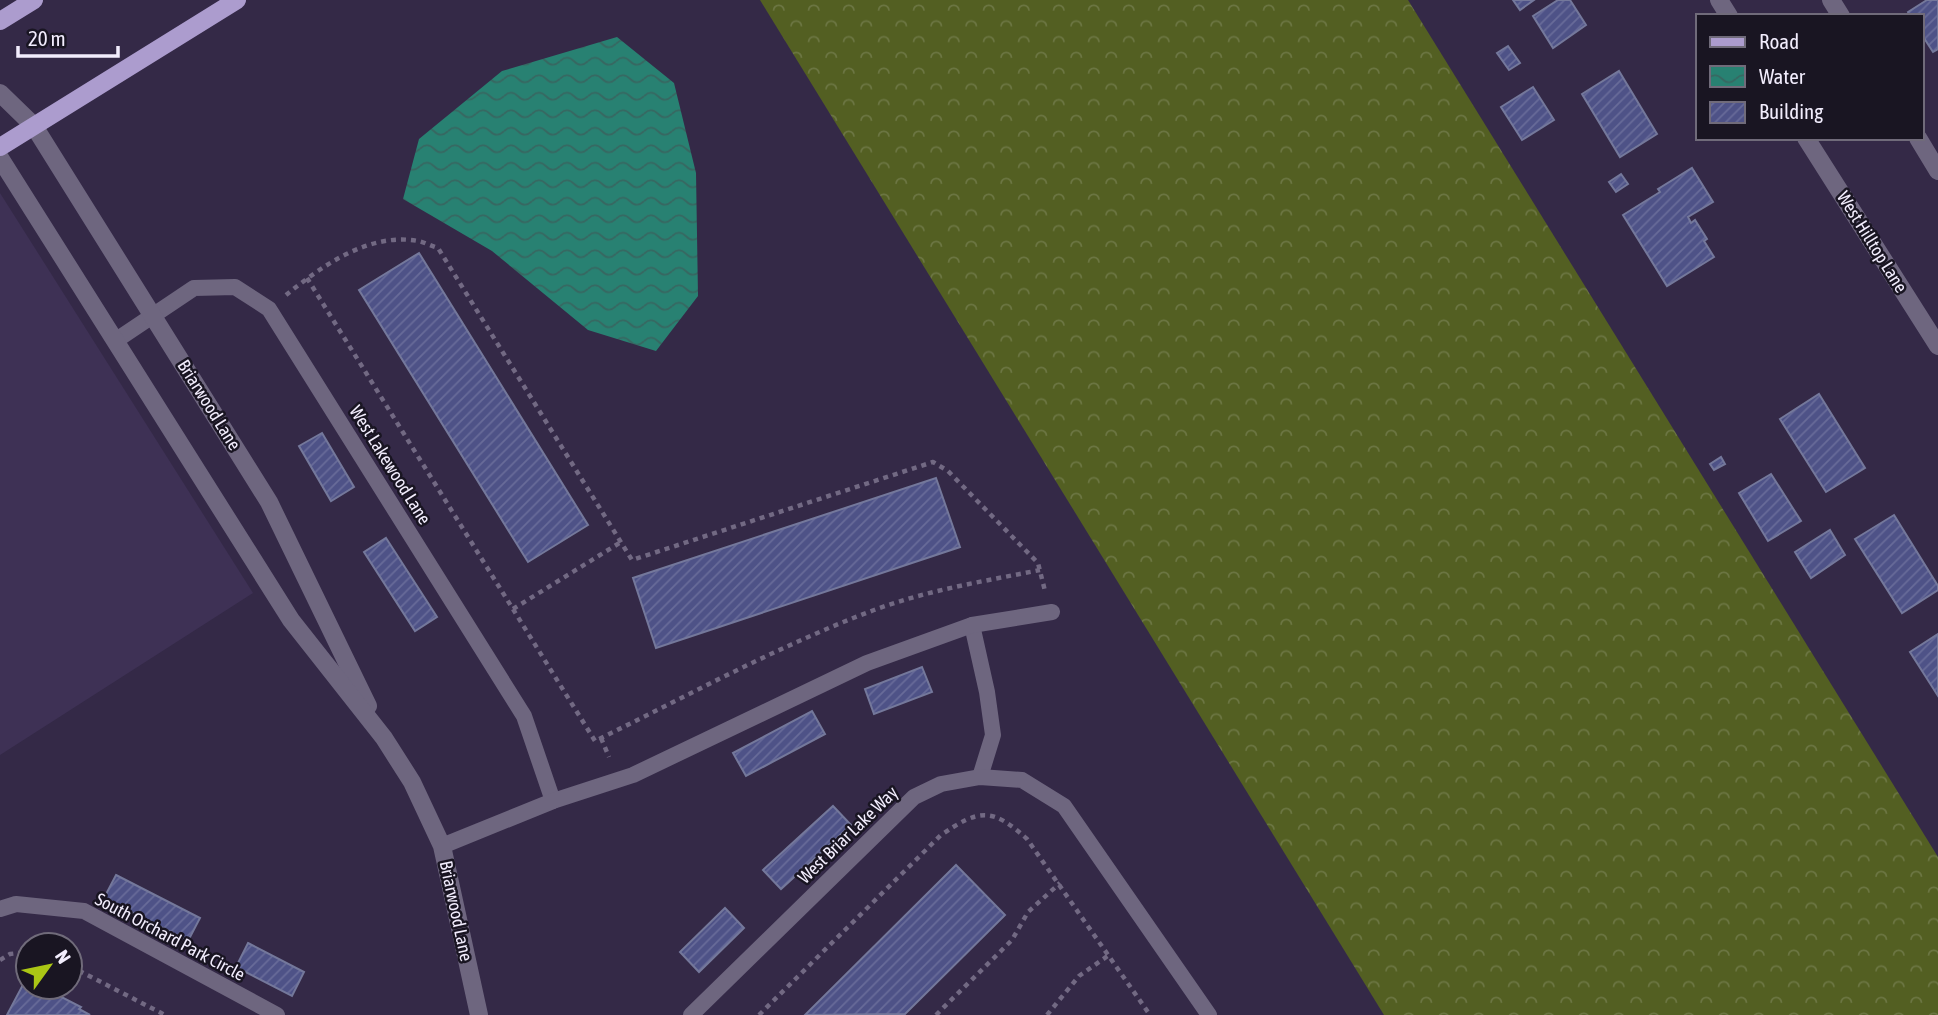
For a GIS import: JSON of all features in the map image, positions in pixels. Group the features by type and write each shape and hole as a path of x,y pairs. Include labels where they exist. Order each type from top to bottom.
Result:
{"main road":[{"path":"0,21 34,0"},
{"path":"0,147 237,0"}],"street":[{"name":"Briarwood Lane","path":"0,93 34,126 270,502 384,738"},
{"name":"West Hilltop Lane","path":"1807,140 1938,346"},
{"path":"1919,140 1938,171"},
{"name":"Briarwood Lane","path":"0,158 292,620 384,738 412,782 442,846 479,1015"}],"lane":[{"name":"West Lakewood Lane","path":"115,341 194,288 235,287 270,309 524,716 553,801"},
{"path":"442,846 553,801 633,775 867,663 972,625 1052,611"},
{"path":"972,625 987,692 993,735 980,777"},
{"name":"West Briar Lake Way","path":"691,1015 914,797 941,784 980,777 1022,780 1064,806 1209,1015"},
{"name":"South Orchard Park Circle","path":"0,909 16,904 83,911 277,1015"}],"path":[{"path":"270,309 307,278 354,251 382,240 418,241 438,248 632,560 933,462 948,471 1038,563 1052,611"},
{"path":"307,278 595,741 779,651 875,610 946,589 1040,570"},
{"path":"513,609 621,542"},
{"path":"759,1015 941,835 976,814 993,817 1012,826 1034,847 1150,1015"},
{"path":"936,1015 1012,940 1028,912 1060,883"},
{"path":"1047,1015 1079,976 1109,955"},
{"path":"84,973 165,1015"}],"shaded area":[{"path":"0,193 253,593 0,755"}],"green space":[{"path":"760,0 1408,0 1938,857 1938,1015 1384,1015"}],"water":[{"path":"617,37 674,83 696,173 698,296 656,351 588,330 492,251 403,199 419,139 502,71"}],"building":[{"path":"1513,0 1534,0 1520,10"},
{"path":"1558,0 1570,0 1586,25 1553,48 1533,16"},
{"path":"1927,0 1938,0 1938,49 1933,52 1924,38 1924,14 1908,12"},
{"path":"1508,46 1520,63 1509,70 1497,53"},
{"path":"1619,71 1657,134 1620,157 1582,94"},
{"path":"1533,87 1554,120 1522,140 1501,107"},
{"path":"1692,168 1713,202 1688,217 1691,223 1695,220 1714,257 1667,286 1623,215"},
{"path":"1621,174 1628,184 1616,192 1609,182"},
{"path":"419,253 588,525 528,562 359,290"},
{"path":"1819,394 1865,468 1826,492 1780,419"},
{"path":"322,433 354,487 331,501 299,446"},
{"path":"1721,457 1725,464 1714,470 1710,464"},
{"path":"1771,474 1801,521 1768,541 1739,493"},
{"path":"936,478 960,547 656,648 633,578"},
{"path":"1894,515 1938,586 1938,590 1902,613 1855,539"},
{"path":"1830,530 1845,555 1811,578 1795,552"},
{"path":"386,538 437,617 415,631 364,552"},
{"path":"1938,634 1938,696 1910,652"},
{"path":"922,667 932,692 874,714 865,689"},
{"path":"812,711 825,734 746,776 733,753"},
{"path":"833,806 851,825 781,889 763,870"},
{"path":"956,865 1005,915 905,1014 805,1015"},
{"path":"116,875 200,918 188,941 104,898"},
{"path":"725,908 744,928 699,972 680,952"},
{"path":"248,943 304,972 292,996 236,967"},
{"path":"14,1001 69,1001 90,1015 7,1015"}]}
